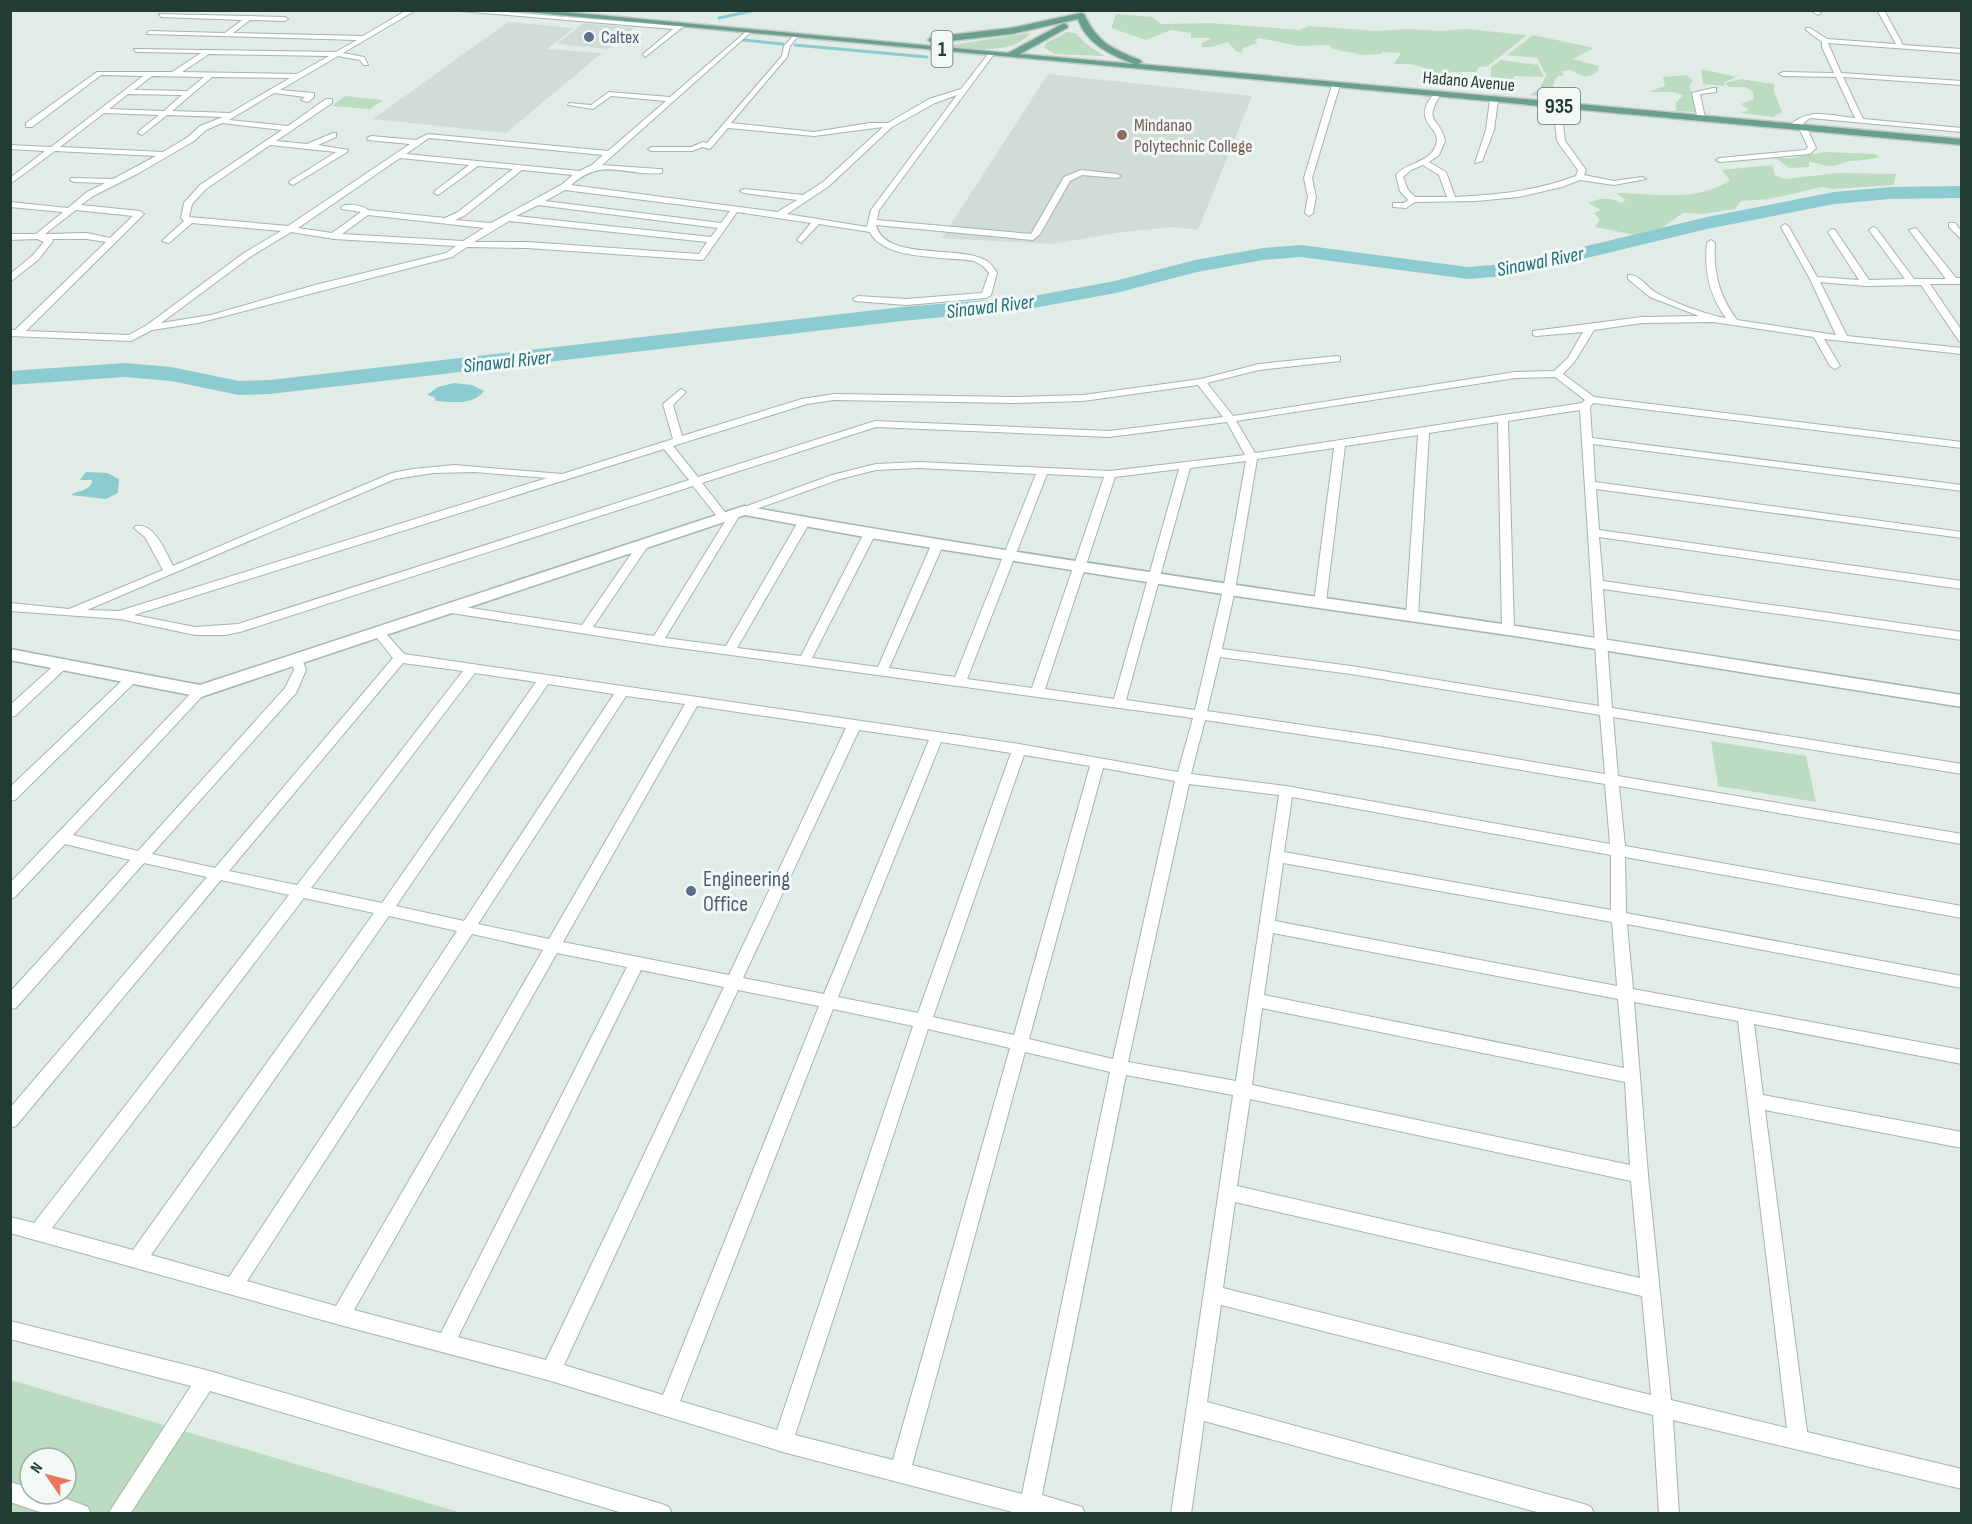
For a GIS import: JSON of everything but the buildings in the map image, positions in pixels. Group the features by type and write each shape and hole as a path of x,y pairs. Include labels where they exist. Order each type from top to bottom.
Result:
{"main road":[{"name":"1","path":"510,10 1010,55"},
{"path":"1010,55 1091,10"},
{"path":"874,43 986,34 1081,16"},
{"path":"1081,16 1086,30 1100,44 1124,57 1157,69"},
{"name":"Hadano Avenue","path":"1010,55 1962,142"}],"street":[{"path":"41,237 70,209 90,194 191,139 203,128 221,121 413,10"},
{"path":"451,10 680,27"},
{"path":"1880,10 1900,46"},
{"path":"160,15 285,19"},
{"path":"202,52 249,18"},
{"path":"645,55 680,27"},
{"path":"1808,29 1825,41 1962,51"},
{"path":"150,327 205,320 272,300 449,255 492,226 564,188 580,173 596,166 748,32"},
{"path":"149,33 368,38"},
{"path":"652,149 692,149 703,144 707,147 784,56 795,36"},
{"path":"1825,41 1860,121"},
{"path":"136,50 336,54 362,58 366,63"},
{"path":"174,74 206,53 202,52"},
{"path":"858,299 906,302 986,295 993,273 987,264 974,258 908,252 879,240 872,226 875,210 991,54"},
{"path":"29,125 99,73 297,76"},
{"path":"10,182 150,74"},
{"path":"142,133 211,74"},
{"path":"1783,74 1838,74 1962,83"},
{"path":"1309,213 1312,196 1308,178 1336,85"},
{"path":"779,215 826,184 889,125 932,101 964,90"},
{"path":"1701,118 1696,93 1713,90"},
{"path":"272,91 311,94 305,100"},
{"path":"125,92 189,93"},
{"path":"572,105 593,107 609,94 673,99"},
{"path":"1413,200 1404,191 1399,177 1404,170 1425,163 1435,154 1441,143 1439,132 1428,117 1428,112 1437,94"},
{"path":"1478,161 1490,130 1494,100"},
{"path":"328,101 197,192 186,207 185,218 333,236 465,244 528,245 698,257 704,255 734,211"},
{"path":"1557,105 1561,141 1582,170 1579,177"},
{"path":"102,111 168,111 231,115"},
{"path":"1720,160 1807,152 1812,148 1811,145 1798,127 1807,116 1962,130"},
{"path":"221,121 288,128"},
{"path":"725,125 814,134 826,134 859,125 889,125"},
{"path":"309,146 333,135"},
{"path":"14,333 131,338 150,327 248,255 290,230 428,136 612,154"},
{"path":"371,138 420,143"},
{"path":"267,142 344,150 293,183"},
{"path":"10,147 163,154"},
{"path":"401,156 580,173"},
{"path":"438,193 476,163"},
{"path":"1425,163 1443,174 1452,199"},
{"path":"596,166 659,171"},
{"path":"446,221 461,214 521,168"},
{"path":"564,188 779,215 816,222 1033,237 1067,179 1081,172 1117,176"},
{"path":"1396,205 1406,206 1413,200 1522,195 1579,177 1614,183 1642,179"},
{"path":"74,180 115,182"},
{"path":"744,191 805,198"},
{"path":"537,202 723,226"},
{"path":"10,204 140,214 127,229 14,333"},
{"path":"345,207 362,209 366,212 492,226"},
{"path":"333,236 366,212"},
{"path":"510,218 713,240"},
{"path":"166,241 190,220"},
{"path":"801,240 816,222"},
{"path":"1952,225 1962,238"},
{"path":"1785,227 1814,279 1843,339"},
{"path":"1873,230 1911,282"},
{"path":"1913,230 1958,281"},
{"path":"1832,232 1866,283"},
{"path":"10,237 87,236 112,241"},
{"path":"10,279 44,249 49,241 41,237"},
{"path":"1711,243 1709,266 1712,281 1717,297 1732,320"},
{"path":"1631,277 1653,295 1713,319"},
{"path":"1814,279 1866,283 1958,281"},
{"path":"1924,282 1962,339"},
{"path":"258,292 272,300"},
{"path":"1536,333 1642,320 1713,319 1732,320 1843,339 1962,351"},
{"path":"10,607 120,615 183,630 218,632 234,629 875,424 1086,435 1230,419 1504,376 1557,374 1572,359 1591,328"},
{"path":"1817,335 1834,366"},
{"path":"120,615 678,439 806,401 834,396 1075,399 1134,393 1201,382 1252,368 1337,359"},
{"path":"1557,374 1588,403 1587,440 1596,584 1603,645 1606,712 1618,851 1619,917 1639,1175 1662,1408 1669,1514"},
{"path":"1030,1506 1119,1067 1183,778 1201,714 1229,590 1252,457 1230,419 1201,382"},
{"path":"678,439 668,404 681,392"},
{"path":"10,893 201,691 379,633 445,608 836,477 876,466 919,465 1110,474 1252,457 1503,420 1588,403 1962,445"},
{"path":"1503,420 1508,630"},
{"path":"1412,616 1424,430"},
{"path":"1587,440 1962,488"},
{"path":"666,444 694,481 734,513 1962,701"},
{"path":"1320,602 1340,444"},
{"path":"1119,703 1185,466"},
{"path":"70,613 392,477 418,470 455,468 565,476"},
{"path":"959,682 1043,471"},
{"path":"1037,693 1110,474"},
{"path":"1590,485 1962,535"},
{"path":"657,641 734,513"},
{"path":"729,651 804,522"},
{"path":"140,528 150,535 170,571"},
{"path":"805,660 870,533"},
{"path":"1593,533 1962,585"},
{"path":"585,630 644,543"},
{"path":"882,671 938,543"},
{"path":"1596,584 1962,636"},
{"path":"445,608 657,641 1201,714 1378,741 1962,839"},
{"path":"379,633 400,658 854,726 938,736 1183,778 1286,791 1962,912"},
{"path":"1214,652 1351,670 1962,769"},
{"path":"10,654 201,691"},
{"path":"10,1121 400,658"},
{"path":"10,1003 291,690 300,670 297,659"},
{"path":"10,713 64,663"},
{"path":"38,1232 472,669"},
{"path":"10,796 133,677"},
{"path":"137,1260 385,910 544,680"},
{"path":"234,1285 622,692"},
{"path":"340,1316 693,702"},
{"path":"551,1371 854,726"},
{"path":"668,1406 828,1003 938,736"},
{"path":"783,1442 923,1021 1019,749"},
{"path":"900,1471 1098,762"},
{"path":"1181,1514 1286,791"},
{"path":"63,838 139,857 554,946 923,1021 1119,1067 1243,1090 1639,1175"},
{"path":"1276,856 1619,917 1962,982"},
{"path":"1267,926 1962,1057"},
{"path":"446,1344 637,963"},
{"path":"1256,1000 1633,1077"},
{"path":"1745,1016 1798,1440"},
{"path":"1754,1101 1962,1140"},
{"path":"1228,1192 1650,1289"},
{"path":"10,1225 340,1316 551,1371 783,1442 1030,1506 1045,1505 1075,1514"},
{"path":"1214,1294 1662,1408 1962,1479"},
{"path":"10,1330 207,1380 662,1514"},
{"path":"118,1514 207,1380"},
{"path":"1196,1409 1584,1514"},
{"path":"10,1492 81,1514"}],"shaded area":[{"path":"508,22 574,28 547,49 602,53 506,133 373,119"},
{"path":"584,23 634,28 609,49 557,44"},
{"name":"Mindanao Polytechnic College","path":"1048,74 1252,96 1198,230 1174,227 1122,232 1052,244 942,238"}],"green space":[{"path":"1116,14 1152,17 1161,24 1210,23 1300,30 1309,26 1377,31 1466,29 1527,35 1488,66 1479,67 1476,72 1452,72 1439,77 1436,83 1431,83 1420,73 1427,70 1412,64 1394,64 1401,53 1383,52 1363,55 1333,49 1330,45 1298,46 1259,38 1254,40 1258,43 1243,48 1242,52 1237,52 1228,42 1202,47 1202,43 1212,38 1191,38 1191,33 1171,30 1146,40 1111,28"},
{"path":"1067,32 1076,33 1085,43 1104,56 1055,54 1044,48 1046,43"},
{"path":"1030,33 1013,45 1003,48 979,49 945,46"},
{"path":"1533,35 1594,48 1573,59 1599,66 1598,71 1587,76 1571,70 1562,71 1564,75 1558,76 1553,89 1555,94 1569,97 1530,95 1540,88 1546,75 1537,58 1507,55"},
{"path":"1501,60 1538,65 1544,77 1514,76 1512,82 1491,82 1491,67"},
{"path":"1701,69 1737,77 1724,82 1725,86 1703,84"},
{"path":"1686,75 1693,80 1689,86 1693,95 1695,112 1676,111 1676,103 1683,95 1673,92 1648,92 1665,86 1663,77"},
{"path":"1741,79 1774,84 1774,91 1782,112 1773,117 1741,113 1749,110 1741,104 1754,99 1753,92 1745,87 1729,87 1725,83"},
{"path":"345,96 383,100 370,109 332,106"},
{"path":"1825,152 1874,154 1880,157 1831,166 1809,162 1809,167 1789,168 1776,158 1792,158"},
{"path":"1772,165 1775,175 1783,179 1839,173 1896,174 1894,185 1833,189 1822,187 1769,199 1741,201 1735,209 1702,214 1683,213 1657,231 1635,235 1595,227 1600,220 1594,213 1601,210 1588,203 1604,199 1621,203 1626,200 1616,193 1674,195 1703,192 1730,180 1722,170"},
{"path":"1711,741 1806,756 1816,802 1718,786"},
{"path":"11,1380 462,1513 11,1513"}],"water":[{"path":"454,383 472,385 484,391 474,399 462,402 436,401 434,397 427,395 438,387"},
{"path":"86,472 107,473 119,479 118,493 106,499 71,495 90,486 92,480 80,480"}],"waterway":[{"path":"719,18 756,10"},
{"path":"743,40 783,44"},
{"path":"795,45 927,57"},
{"name":"Sinawal River","path":"10,378 125,370 171,374 239,388 270,387 902,314 1028,303 1116,287 1195,266 1263,254 1301,251 1468,273 1516,269 1707,223 1834,198 1890,193 1962,192"}],"place":[{"name":"Caltex","path":"589,37"},
{"name":"Mindanao Polytechnic College","path":"1122,135"},
{"name":"Engineering Office","path":"691,891"}]}
